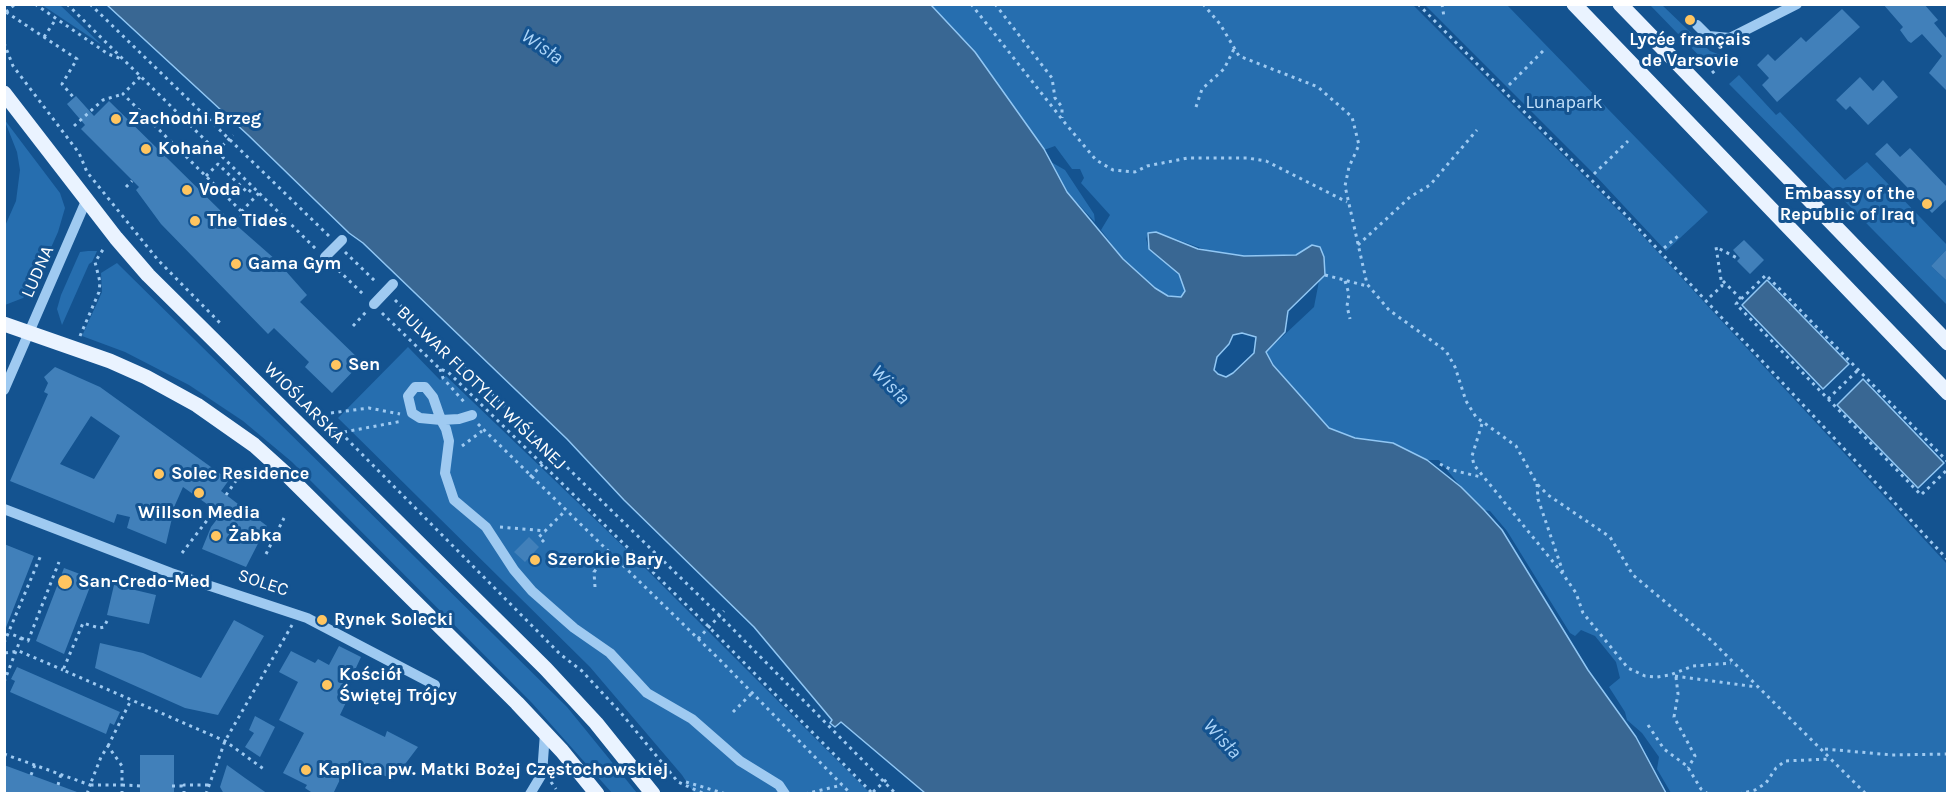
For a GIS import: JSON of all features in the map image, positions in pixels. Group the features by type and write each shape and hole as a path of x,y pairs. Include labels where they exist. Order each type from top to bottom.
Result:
{"main road":[{"path":"1574,4 1947,393"},
{"path":"1620,4 1947,343"},
{"name":"WIOŚLARSKA","path":"4,93 86,201 148,275 506,628 596,723 653,794"},
{"path":"4,324 110,361 160,384 197,405 254,445 293,481 545,733 597,794"}],"street":[{"path":"1697,26 1708,36 1730,38 1797,4"},
{"name":"LUDNA","path":"4,390 86,201"},
{"path":"325,257 339,242"},
{"path":"370,308 389,288"},
{"path":"472,415 459,419 441,420 420,418 409,409 408,396 415,387 420,386 428,390 441,420 449,441 445,473 448,488 463,510 486,528 514,570 532,591 574,628 610,653 646,693 692,719 740,761 779,785 785,794"},
{"name":"SOLEC","path":"4,509 171,573 307,618 435,685"},
{"path":"530,794 544,768 545,733"}],"path":[{"path":"15,4 5,12 77,59 62,84 74,98"},
{"path":"35,4 108,54 123,59"},
{"name":"BULWAR FLOTYLLI WIŚLANEJ","path":"67,4 325,257 370,308 440,369 448,372 709,627 873,793"},
{"path":"90,4 228,139 389,288 553,454 885,780 896,794"},
{"path":"971,4 1096,160 1113,170 1135,172 1147,166 1188,158 1247,158 1266,161 1348,202"},
{"path":"995,4 1052,78 1055,98 1062,107 1062,119"},
{"path":"1203,4 1220,24 1239,56 1318,87 1352,117 1359,145 1347,175 1348,202 1369,287 1389,310 1446,351 1455,366 1466,401 1482,424 1515,446 1537,484 1548,495 1610,537 1633,575 1694,624 1866,794"},
{"path":"1418,4 1624,213 1947,560"},
{"path":"1442,4 1444,17"},
{"path":"44,37 56,19"},
{"path":"4,43 13,66 79,153 87,172 158,260 230,333"},
{"path":"1196,107 1202,89 1224,69 1234,49"},
{"path":"1509,85 1544,50"},
{"path":"1712,73 1726,61"},
{"path":"74,126 103,100 123,94 140,76"},
{"path":"123,94 241,211"},
{"path":"1358,245 1410,197 1430,185 1477,130"},
{"path":"217,151 233,135"},
{"path":"161,151 171,141"},
{"path":"1594,174 1628,141"},
{"path":"206,176 218,164 248,193 253,188"},
{"path":"126,187 132,181"},
{"path":"242,217 238,214 259,193"},
{"path":"1664,248 1678,236"},
{"path":"1739,259 1720,247 1716,247 1723,283 1741,299"},
{"path":"79,338 100,287 95,262 100,252"},
{"path":"1325,275 1369,287"},
{"path":"1947,462 1766,275 1736,304 1921,495 1947,469"},
{"path":"1345,281 1349,294 1347,306 1350,319"},
{"path":"1710,297 1723,283"},
{"path":"353,326 370,308"},
{"path":"440,369 443,378 460,395 482,431 698,639 851,794"},
{"path":"1828,399 1858,370"},
{"path":"332,413 369,408 420,418"},
{"path":"344,432 420,418"},
{"path":"318,422 343,435 560,654 582,671 621,713 678,782 705,794"},
{"path":"1482,424 1472,456 1474,465 1563,574 1576,593 1583,613 1628,668 1645,676 1670,675 1693,666 1732,663"},
{"path":"530,477 556,450"},
{"path":"1440,464 1452,471 1483,477"},
{"path":"226,495 238,478"},
{"path":"1537,484 1538,499 1563,574"},
{"path":"182,553 215,510"},
{"path":"544,542 539,537 566,511"},
{"path":"266,554 284,518"},
{"path":"486,528 507,526 546,531"},
{"path":"595,587 594,572 609,553"},
{"path":"4,643 40,555"},
{"path":"9,633 28,641 59,562"},
{"path":"698,639 724,611"},
{"path":"63,670 82,623 99,628 105,627 106,621"},
{"path":"206,794 225,741 292,624"},
{"path":"4,682 21,638"},
{"path":"5,653 16,651 225,741 265,770"},
{"path":"1670,675 1759,687"},
{"path":"1676,677 1678,694 1674,717 1695,756 1688,768"},
{"path":"733,712 752,693"},
{"path":"87,794 131,700"},
{"path":"1648,725 1664,749 1688,768 1701,789 1708,794"},
{"path":"108,746 122,766 122,794"},
{"path":"1823,749 1892,755 1947,754"},
{"path":"4,754 90,785 142,786"},
{"path":"1739,794 1755,790 1766,783 1776,768 1785,761 1830,759"},
{"path":"31,775 35,765"},
{"path":"58,785 61,774"},
{"path":"873,793 885,780"},
{"path":"549,781 556,789"},
{"path":"686,782 726,794"},
{"path":"172,786 209,785"},
{"path":"805,794 842,785"},
{"path":"184,786 184,794"}],"green space":[{"path":"42,5 60,5 102,45"},
{"path":"931,5 1413,5 1629,221 1947,564 1947,793 1671,793 1657,769 1659,757 1642,733 1627,720 1625,712 1609,687 1620,678 1616,662 1595,636 1581,630 1575,636 1570,633 1507,531 1490,511 1484,510 1461,487 1439,460 1427,460 1393,443 1355,438 1329,428 1274,365 1266,352 1314,307 1319,281 1310,287 1156,232 1148,233 1146,239 1149,249 1179,274 1185,291 1182,297 1168,296 1155,288 1123,259 1101,230 1110,215 1081,183 1084,178 1080,169 1072,169 1055,146 1044,150 975,52"},
{"name":"Lunapark","path":"1425,5 1507,5 1708,212 1666,251 1594,174"},
{"path":"1650,5 1662,5 1710,51 1723,56 1723,60 1713,68 1710,67"},
{"path":"1739,75 1776,115 1780,112 1845,180 1867,162 1947,245 1947,249 1931,266 1947,281 1947,305 1729,84"},
{"path":"4,119 60,193 65,208 58,232 33,288 23,298 5,305 5,226 16,201 20,170 17,152"},
{"path":"1051,162 1065,170 1094,214 1095,222 1067,192"},
{"path":"97,251 62,325 57,309 61,295 80,252"},
{"path":"117,263 567,707 637,793 612,793 532,703 292,462 243,421 189,385 125,352 82,336 102,292 101,273"},
{"path":"408,347 440,380 446,376 625,548 870,793 694,793 682,775 590,667 338,418"}],"water":[{"name":"Wisła","path":"107,5 931,5 975,52 1044,149 1067,192 1123,259 1155,288 1168,296 1181,297 1185,291 1179,274 1149,249 1148,233 1156,232 1198,249 1244,256 1296,255 1312,245 1320,247 1324,257 1325,275 1288,311 1285,332 1266,352 1273,365 1329,428 1355,438 1393,443 1427,460 1461,487 1484,510 1502,530 1588,670 1636,737 1666,793 925,793 841,722 835,727 830,723 832,720 754,627 624,500 567,439 248,135","holes":["1242,333 1256,337 1254,353 1233,373 1226,377 1214,370 1217,357 1229,344 1233,335"]},
{"path":"1767,280 1849,364 1823,389 1742,305"},
{"path":"1863,379 1944,463 1918,488 1837,405"}],"building":[{"path":"1883,4 1924,4 1938,20 1934,23 1947,39 1947,91 1929,73 1942,56 1922,34 1911,43 1908,41 1900,30 1903,27"},
{"path":"1842,9 1860,27 1777,102 1762,85 1769,78 1757,65 1768,54 1775,61 1801,37 1806,42"},
{"path":"1860,77 1873,91 1883,80 1898,97 1868,125 1850,106 1846,110 1836,100"},
{"name":"The Tides","path":"76,96 94,116 109,101 227,217 276,260 307,295 300,302 362,362 332,393 305,367 309,362 274,328 268,334 161,224 136,190 139,187 81,129 85,125 67,104"},
{"path":"1887,143 1900,157 1910,148 1947,187 1947,199 1932,213 1875,154"},
{"path":"1744,240 1764,260 1750,274 1737,261 1740,258 1733,250"},
{"path":"1947,249 1947,281 1931,266"},
{"name":"Solec Residence","path":"55,367 100,387 229,480 221,491 267,526 246,567 202,549 211,527 221,514 183,487 175,505 166,544 127,528 130,517 117,514 114,523 10,481 48,394 44,392 48,383 44,377","holes":["91,416 120,436 94,479 60,464"]},
{"path":"529,537 539,547 525,562 514,552"},
{"path":"4,544 34,556 5,630 4,630"},
{"path":"64,568 93,579 64,654 36,641"},
{"path":"114,585 156,595 149,624 107,615"},
{"path":"234,620 264,636 218,715 185,708 95,668 100,643 143,653 201,678"},
{"path":"339,646 361,657 343,696 350,694 340,715 385,737 387,731 418,747 393,780 360,763 349,761 333,794 314,794 305,788 307,785 283,773 304,733 279,720 298,682 279,672 291,651 315,663 318,659 329,665"},
{"path":"17,667 120,712 114,725 110,723 106,734 10,692 15,681 11,679"},
{"path":"255,716 275,727 260,757 245,747 254,733 249,730"},
{"path":"140,755 174,755 174,794 140,794"},
{"path":"4,765 77,792 77,794 4,794"},
{"path":"227,765 268,794 224,794 220,787"}],"place":[{"name":"Lycée français de Varsovie","path":"1690,20"},
{"name":"Zachodni Brzeg","path":"116,119"},
{"name":"Kohana","path":"146,149"},
{"name":"Voda","path":"187,190"},
{"name":"Embassy of the Republic of Iraq","path":"1927,204"},
{"name":"The Tides","path":"195,221"},
{"name":"Gama Gym","path":"236,264"},
{"name":"Sen","path":"336,365"},
{"name":"Solec Residence","path":"159,474"},
{"name":"Willson Media","path":"199,493"},
{"name":"Żabka","path":"216,536"},
{"name":"Szerokie Bary","path":"535,560"},
{"name":"San-Credo-Med","path":"65,582"},
{"name":"Rynek Solecki","path":"322,620"},
{"name":"Kościół Świętej Trójcy","path":"327,685"},
{"name":"Kaplica pw. Matki Bożej Częstochowskiej","path":"306,770"}]}
